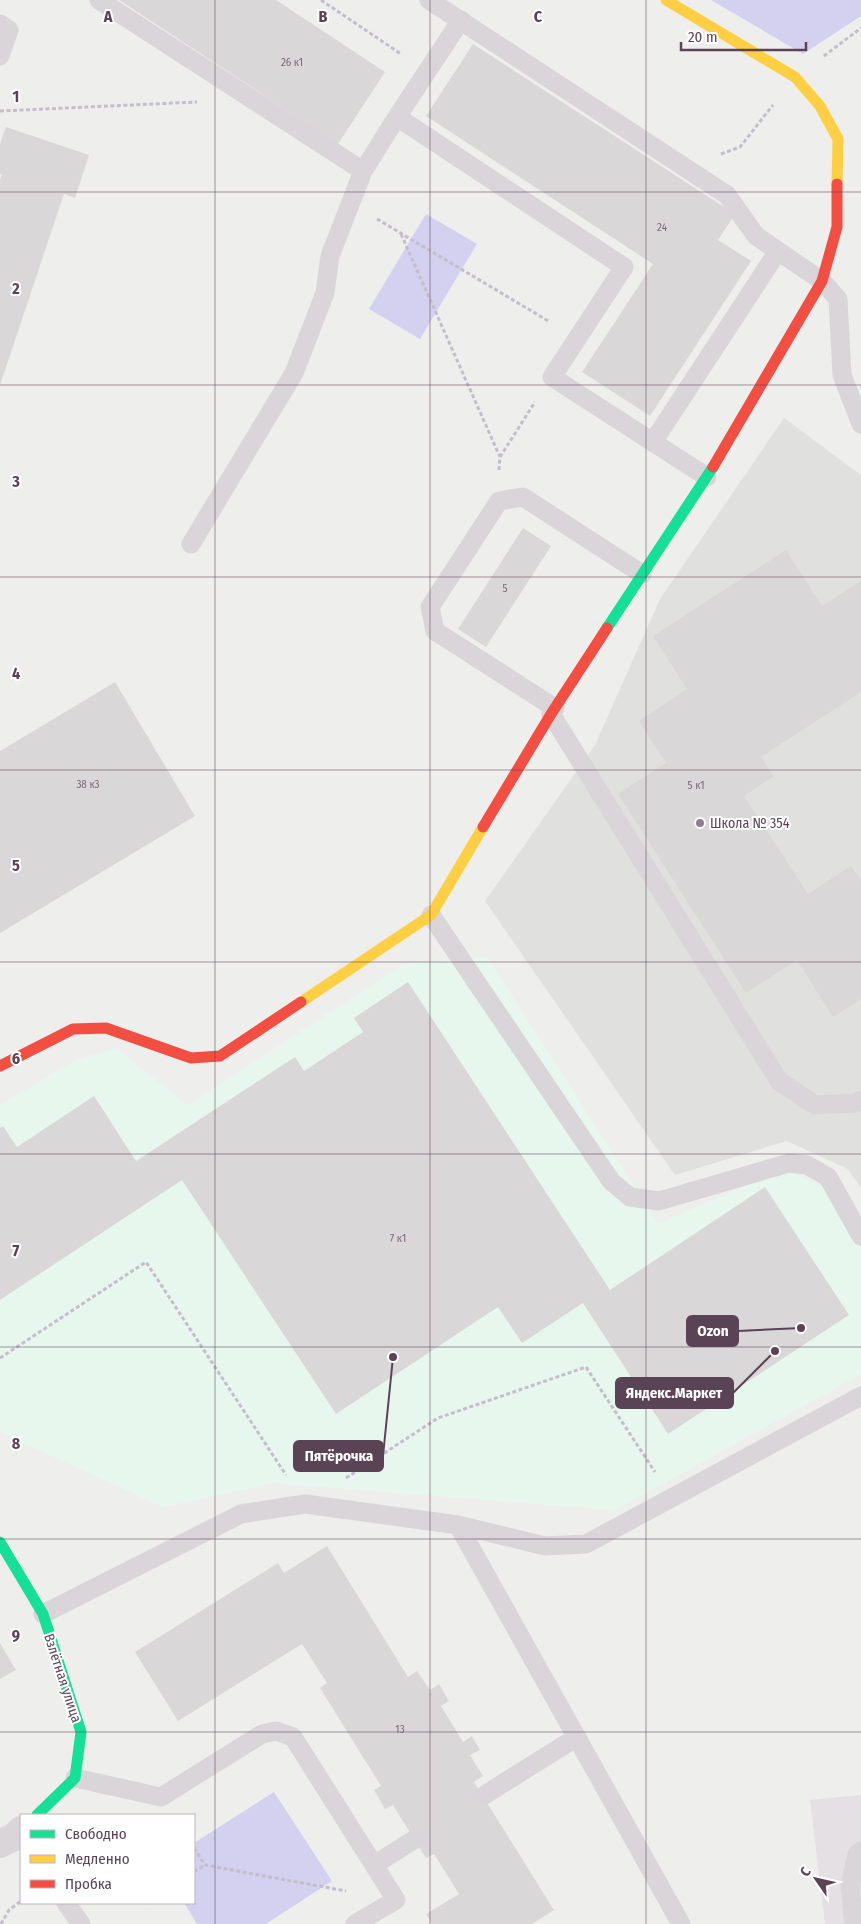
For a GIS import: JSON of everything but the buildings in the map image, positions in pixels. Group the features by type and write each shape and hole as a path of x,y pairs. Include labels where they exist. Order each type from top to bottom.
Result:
{"street":[{"path":"0,1066 73,1029 106,1028 190,1058 220,1056 431,915 553,711 707,477 822,281 837,227 838,139 820,106 795,77 666,0"},
{"name":"Взлётная улица","path":"0,1542 43,1614 81,1732 75,1778"},
{"path":"38,1814 75,1778"}],"lane":[{"path":"99,0 363,171"},
{"path":"429,0 727,195 756,236 822,281 838,299 842,375 861,424"},
{"path":"191,544 294,373 325,292 330,256 363,171 426,71 461,20"},
{"path":"0,24 9,30 0,56"},
{"path":"397,117 624,266 552,377 707,477"},
{"path":"653,442 778,250"},
{"path":"642,574 523,497 499,501 430,608 435,631 553,711 779,1081 815,1105 855,1103 861,1100"},
{"path":"431,915 611,1181 630,1197 659,1201 790,1163 807,1164 828,1177 861,1236"},
{"path":"43,1614 241,1514 305,1504 458,1525 544,1546 586,1544 861,1396"},
{"path":"458,1525 681,1924"},
{"path":"75,1778 161,1797 262,1734 276,1731 293,1738 396,1900 355,1924"},
{"path":"483,1796 577,1737"},
{"path":"374,1865 415,1839"},
{"path":"854,1924 850,1886 857,1854 861,1851"},
{"path":"67,1904 81,1924"}],"path":[{"path":"321,0 426,71"},
{"path":"818,60 861,28"},
{"path":"0,111 251,99"},
{"path":"714,156 740,147 776,102"},
{"path":"350,204 577,338"},
{"path":"401,234 500,457 499,501"},
{"path":"500,457 552,377"},
{"path":"0,1358 146,1262 305,1504 438,1418 586,1367 672,1498"},
{"path":"195,1850 205,1865"},
{"path":"195,1871 205,1865 396,1900"},
{"path":"1,1924 9,1910 20,1902"}],"shaded area":[{"path":"711,0 861,0 861,16 803,54"},
{"path":"426,214 477,244 420,339 369,309"},
{"name":"Школа № 354","path":"784,418 861,475 861,1188 848,1169 787,1141 675,1175 485,901 595,745 660,599"},
{"path":"487,957 658,1224 784,1169 833,1192 861,1248 861,1374 615,1510 272,1483 163,1507 0,1432 0,1105 74,1061 116,1048 188,1106 403,964"},
{"path":"274,1792 332,1881 266,1924 197,1924 185,1904 195,1904 195,1842"},
{"path":"861,1795 861,1924 825,1924 810,1800"}],"traffic: fast":[{"path":"607,628 713,467"},
{"path":"0,1542 43,1614 81,1732 75,1778 38,1814"}],"traffic: slow":[{"path":"666,0 795,77 820,106 838,139 837,184"},
{"path":"301,1002 431,915 483,827"}],"traffic: jam":[{"path":"713,467 822,281 837,227 837,184"},
{"path":"483,827 551,714 607,628"},
{"path":"0,1066 73,1029 106,1028 191,1058 220,1056 301,1002"}],"place":[{"name":"Школа № 354","path":"700,823"},
{"name":"Ozon","path":"801,1328"},
{"name":"Яндекс.Маркет","path":"775,1351"},
{"name":"Пятёрочка","path":"393,1357"}]}
